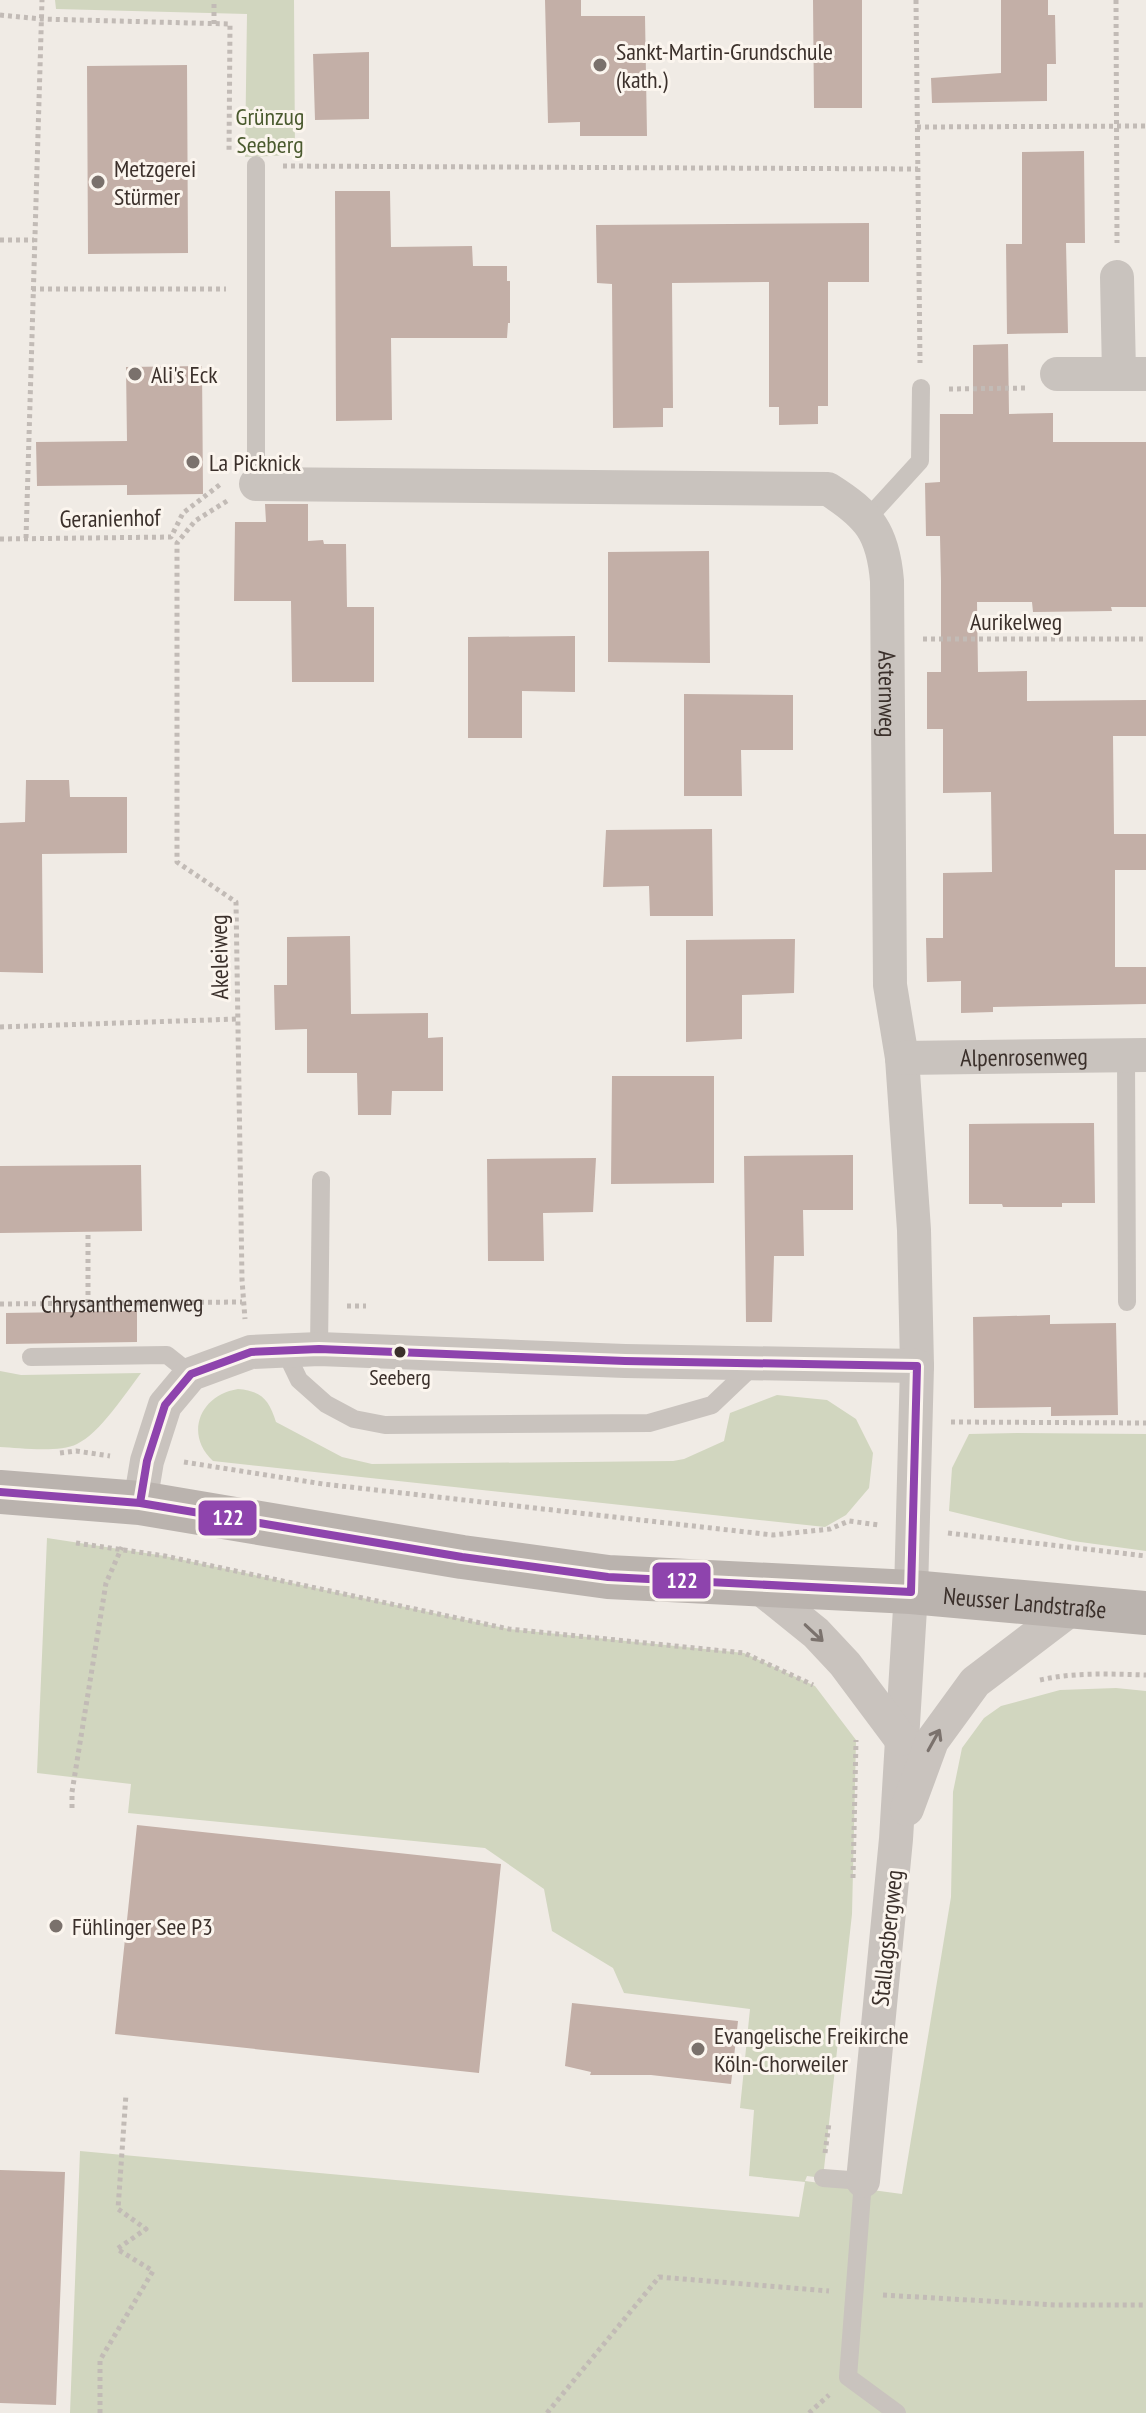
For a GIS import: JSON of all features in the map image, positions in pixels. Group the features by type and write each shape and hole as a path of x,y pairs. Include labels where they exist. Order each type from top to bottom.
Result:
{"main road":[{"name":"Neusser Landstraße","path":"0,1492 139,1489 462,1557 608,1577 911,1592 1146,1613"}],"street":[{"path":"1057,374 1132,374 1117,277"},
{"name":"Asternweg","path":"243,481 828,489 867,519 884,554 887,581 890,985 902,1058 914,1230 917,1366 911,1592"},
{"name":"Alpenrosenweg","path":"902,1058 1136,1055"},
{"path":"139,1489 165,1405 191,1374 251,1352 319,1349 610,1360 917,1366"},
{"path":"754,1583 816,1633 845,1664 901,1739"},
{"name":"Stallagsbergweg","path":"863,2181 896,1839 911,1592"},
{"name":"Stallagsbergweg","path":"896,1839 932,1741 975,1682 1075,1606"}],"lane":[{"path":"243,481 256,165"},
{"path":"867,519 920,461 921,388"},
{"path":"1127,1302 1136,1055"},
{"path":"319,1349 321,1180"},
{"path":"285,1351 299,1380 326,1404 354,1419 385,1425 649,1423 712,1405 756,1363"},
{"path":"31,1357 167,1355 191,1374"},
{"path":"823,2178 863,2181"},
{"name":"Stallagsbergweg","path":"863,2181 848,2377 897,2413"}],"path":[{"name":"Geranienhof","path":"42,0 26,538 171,537 183,513 243,481"},
{"path":"214,0 214,24"},
{"path":"916,0 921,388 1024,390 1057,374"},
{"path":"1116,0 1117,277"},
{"path":"0,15 230,24 229,164 918,169"},
{"path":"917,127 1146,126"},
{"path":"0,240 34,240"},
{"path":"32,289 226,289 226,304"},
{"name":"Akeleiweg","path":"243,481 195,521 177,543 177,862 236,902 242,1302 251,1352"},
{"path":"0,539 26,538"},
{"name":"Aurikelweg","path":"887,639 1146,639"},
{"path":"0,1027 238,1019"},
{"path":"88,1232 88,1303"},
{"name":"Chrysanthemenweg","path":"0,1304 242,1302"},
{"path":"915,1422 1146,1423"},
{"path":"53,1454 76,1451 139,1489"},
{"path":"72,1808 106,1583 122,1549 139,1489 190,1462 223,1470 323,1484 773,1535 830,1529 849,1521 1146,1556"},
{"path":"62,1541 165,1556 509,1629 744,1653 815,1686"},
{"path":"848,1729 856,1740 852,1883"},
{"path":"100,2413 100,2360 153,2271 117,2249 146,2229 118,2209 126,2094"},
{"path":"823,2178 829,2116"},
{"path":"809,2413 815,2407"}],"green space":[{"name":"Grünzug Seeberg","path":"55,0 294,0 295,155 245,157 247,14 56,9"},
{"path":"0,1371 21,1375 141,1373 112,1412 86,1439 69,1447 39,1449 0,1447"},
{"path":"238,1389 263,1398 276,1422 342,1457 372,1464 673,1461 724,1441 730,1413 777,1395 827,1400 856,1419 873,1453 869,1488 846,1515 825,1527 213,1461 199,1439 200,1417 214,1399"},
{"path":"969,1434 1146,1434 1146,1551 1073,1541 949,1511 952,1468"},
{"path":"47,1538 165,1556 509,1629 744,1653 815,1686 856,1740 852,1914 823,2178 807,2176 805,2181 902,2194 951,1897 953,1792 962,1748 984,1718 1001,1706 1060,1690 1116,1688 1146,1691 1146,2413 70,2413 80,2151 799,2217 805,2182 749,2176 754,2110 740,2108 750,2009 624,1993 613,1968 552,1931 544,1889 485,1848 128,1813 131,1784 37,1773"}],"building":[{"path":"545,0 581,0 581,16 645,16 647,136 580,136 580,122 548,123"},
{"path":"813,0 862,0 862,108 814,108"},
{"path":"1001,0 1048,0 1048,15 1055,15 1056,64 1047,64 1047,101 932,103 931,78 1001,73"},
{"path":"369,52 369,119 315,120 313,54"},
{"path":"187,65 188,253 88,254 87,66"},
{"path":"1084,151 1085,243 1066,243 1068,333 1007,334 1006,244 1022,244 1022,152"},
{"path":"335,191 390,191 391,247 472,246 473,266 507,266 510,323 507,338 391,338 392,420 336,421"},
{"path":"869,223 869,282 828,282 828,406 818,406 818,424 779,425 779,407 769,407 769,282 672,283 673,408 663,408 663,427 613,428 612,284 597,283 596,225"},
{"path":"1008,344 1009,414 1053,413 1053,442 1146,442 1146,607 1111,607 1112,611 1033,612 1032,602 977,602 978,672 1027,671 1027,701 1146,700 1146,736 1113,736 1114,834 1146,834 1146,870 1115,870 1115,967 1146,967 1146,1004 993,1007 993,1012 961,1013 961,981 927,982 926,938 943,938 943,873 992,872 991,792 943,793 943,729 927,729 927,672 941,672 941,581 940,536 926,536 925,483 940,482 940,414 973,414 973,345"},
{"path":"202,366 203,494 127,495 127,485 37,486 36,442 127,441 126,367"},
{"path":"265,504 308,504 308,541 346,544 347,607 374,607 374,682 292,682 291,601 234,601 235,522 266,522"},
{"path":"709,551 710,663 608,662 608,552"},
{"path":"575,636 575,692 522,691 522,738 468,738 468,637"},
{"path":"684,694 793,695 793,750 741,750 742,796 684,796"},
{"path":"26,780 69,780 70,797 127,797 127,853 42,854 43,973 0,972 0,823 25,822"},
{"path":"712,829 713,916 650,916 649,886 603,887 606,830"},
{"path":"350,936 351,1014 428,1013 428,1038 443,1037 443,1091 392,1091 391,1115 358,1115 357,1073 307,1073 307,1029 275,1030 274,985 287,985 287,937"},
{"path":"795,939 794,993 742,995 742,1039 686,1042 686,940"},
{"path":"612,1076 714,1076 714,1183 611,1184"},
{"path":"1094,1123 1095,1203 1062,1203 1062,1207 969,1204 969,1124"},
{"path":"853,1155 853,1210 803,1210 804,1256 774,1256 772,1322 746,1322 744,1156"},
{"path":"596,1158 593,1212 543,1213 544,1261 488,1261 487,1159"},
{"path":"141,1165 142,1231 0,1233 0,1166"},
{"path":"137,1311 137,1342 6,1344 6,1313"},
{"path":"1050,1315 1050,1324 1116,1323 1118,1415 1051,1416 1051,1407 974,1408 973,1317"},
{"path":"137,1825 501,1864 479,2073 115,2034"},
{"path":"572,2003 738,2021 731,2084 651,2075 590,2075 591,2072 565,2066"},
{"path":"0,2170 65,2172 56,2405 0,2403"}],"transit line":[{"name":"122","path":"140,1503 147,1461 165,1405 191,1374 251,1352 319,1349 625,1361 917,1366"},
{"name":"122","path":"911,1592 917,1366"},
{"name":"122","path":"0,1492 140,1503 462,1557 608,1577 911,1592"}],"place":[{"name":"Sankt-Martin-Grundschule (kath.)","path":"600,65"},
{"name":"Metzgerei Stürmer","path":"98,182"},
{"name":"Ali's Eck","path":"135,374"},
{"name":"La Picknick","path":"193,462"},
{"name":"Seeberg","path":"400,1352"},
{"name":"Fühlinger See P3","path":"56,1926"},
{"name":"Evangelische Freikirche Köln-Chorweiler","path":"698,2049"}]}
